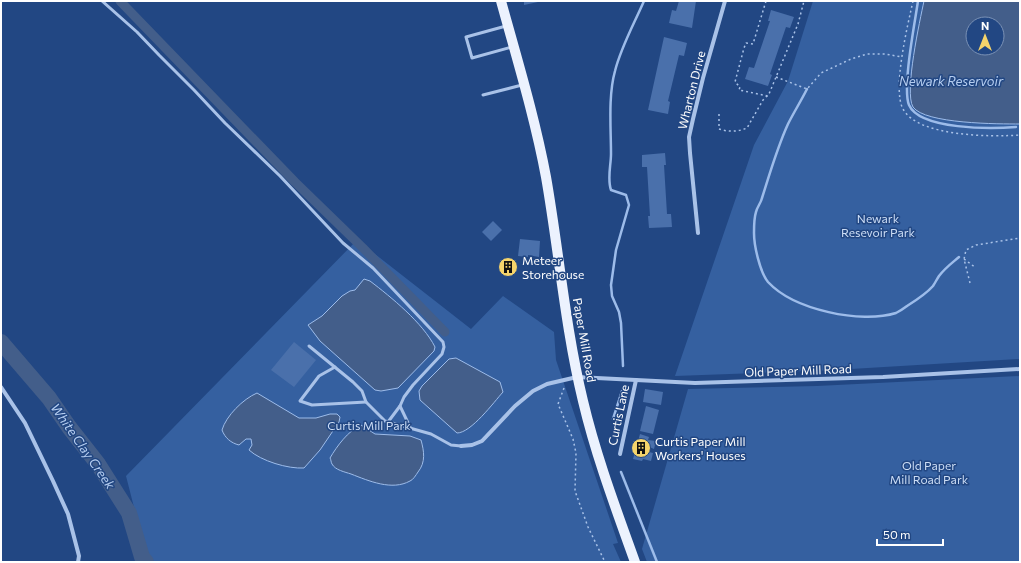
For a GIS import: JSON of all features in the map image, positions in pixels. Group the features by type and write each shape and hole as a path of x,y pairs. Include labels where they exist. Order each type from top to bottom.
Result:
{"main road":[{"name":"Paper Mill Road","path":"501,1 524,85 545,174 577,377 599,461 635,562"}],"street":[{"name":"Wharton Drive","path":"698,233 690,153 692,119 725,1"},
{"name":"Old Paper Mill Road","path":"461,446 472,445 482,441 515,406 533,391 547,384 577,377 684,383 883,377 1020,369"},
{"name":"Curtis Lane","path":"620,454 636,380"},
{"path":"1,387 25,423 54,481 68,514 79,556 78,562"}],"lane":[{"path":"102,1 137,32 225,123 280,176 339,238 373,268 443,342 444,347 442,354 413,385 388,422"},
{"path":"508,26 466,37 472,58 514,47"},
{"path":"483,95 524,85"},
{"path":"309,346 357,386 362,391 366,402 385,421 410,427 430,434 452,445 461,446"},
{"path":"335,367 319,376 300,401 312,405 366,402"},
{"path":"400,406 410,427"}],"path":[{"path":"766,1 753,44 746,43 744,48 735,82 740,87 739,90 768,96"},
{"path":"719,114 719,129 726,131 742,130 747,128 768,96 798,24 804,1"},
{"path":"913,1 900,72 900,101 902,109 907,116 914,121 936,130 953,133 1002,136 1020,135"},
{"path":"776,77 807,89 821,73 851,59 867,54 885,54 902,58"},
{"path":"970,283 964,259 966,250 969,247 1020,238"},
{"path":"964,259 976,268"},
{"path":"564,388 558,404 574,439 576,453 575,491 588,527 606,562"}],"green space":[{"name":"Newark Resevoir Park","path":"813,1 1020,1 1020,359 834,370 675,376 754,145 788,81"},
{"name":"Curtis Mill Park","path":"357,240 471,329 503,296 554,332 556,360 618,543 613,544 621,562 153,562 146,554 126,476"},
{"name":"Old Paper Mill Road Park","path":"1020,376 1020,562 647,562 642,549 688,389 817,386"}],"water":[{"name":"Newark Reservoir","path":"924,1 1020,1 1020,124 963,122 932,117 920,113 913,107 910,87 916,39"},
{"path":"364,279 370,281 406,311 423,329 435,347 434,351 398,388 381,391 375,390 320,341 308,325 322,316 342,296 355,290"},
{"path":"456,358 500,382 503,392 475,423 463,432 457,433 420,400 419,391 422,386 449,359"},
{"path":"257,393 299,418 316,418 330,414 337,414 340,417 339,422 320,450 304,468 290,467 267,461 249,450 252,445 251,439 246,439 239,445 233,443 225,435 222,430 227,419 246,399"},
{"path":"361,425 375,434 410,436 421,440 423,460 421,468 412,480 396,485 380,484 340,470 333,466 330,458 336,449 347,435"}],"building":[{"path":"524,1 538,1 538,2 524,5"},
{"path":"679,1 696,1 692,28 669,23 672,10 676,11"},
{"path":"771,10 794,17 790,28 786,27 770,74 772,75 768,86 745,79 749,67 754,68 770,21 768,21"},
{"path":"664,37 687,43 684,56 679,55 668,101 670,102 668,114 648,110"},
{"path":"665,153 666,165 664,165 667,214 671,214 672,227 649,228 648,216 650,216 647,167 642,167 642,155"},
{"path":"493,221 502,230 491,241 482,232"},
{"path":"520,239 540,241 539,257 528,255 528,257 518,256"},
{"name":"Meteer Storehouse","path":"508,260 515,268 508,274 501,266"},
{"path":"294,342 316,360 294,387 271,370"},
{"name":"Curtis Paper Mill Workers' Houses","path":"645,389 663,392 661,405 643,402"},
{"name":"Curtis Paper Mill Workers' Houses","path":"646,406 659,410 653,434 640,431"},
{"name":"Curtis Paper Mill Workers' Houses","path":"640,434 649,437 648,440 656,441 654,449 647,446 645,451 653,453 651,461 633,459"}],"waterway":[{"path":"120,1 295,182 363,248 445,332"},
{"path":"623,366 621,323 619,312 612,296 611,285 616,250 629,205 626,195 611,190 610,186 611,91 624,44 644,1"},
{"path":"918,1 908,70 907,97 909,105 916,113 927,119 941,123 974,128 1016,127"},
{"path":"807,89 784,133 755,214 754,238 756,252 762,272 768,282 780,292 811,307 847,315 865,317 882,316 896,313 924,295 933,286 944,270 959,257"},
{"name":"White Clay Creek","path":"1,342 49,398 69,427 98,464 129,513 142,557 146,562"},
{"path":"613,419 622,391"},
{"path":"621,472 657,562"}],"place":[{"name":"Meteer Storehouse","path":"508,267"},
{"name":"Curtis Paper Mill Workers' Houses","path":"641,448"}]}
